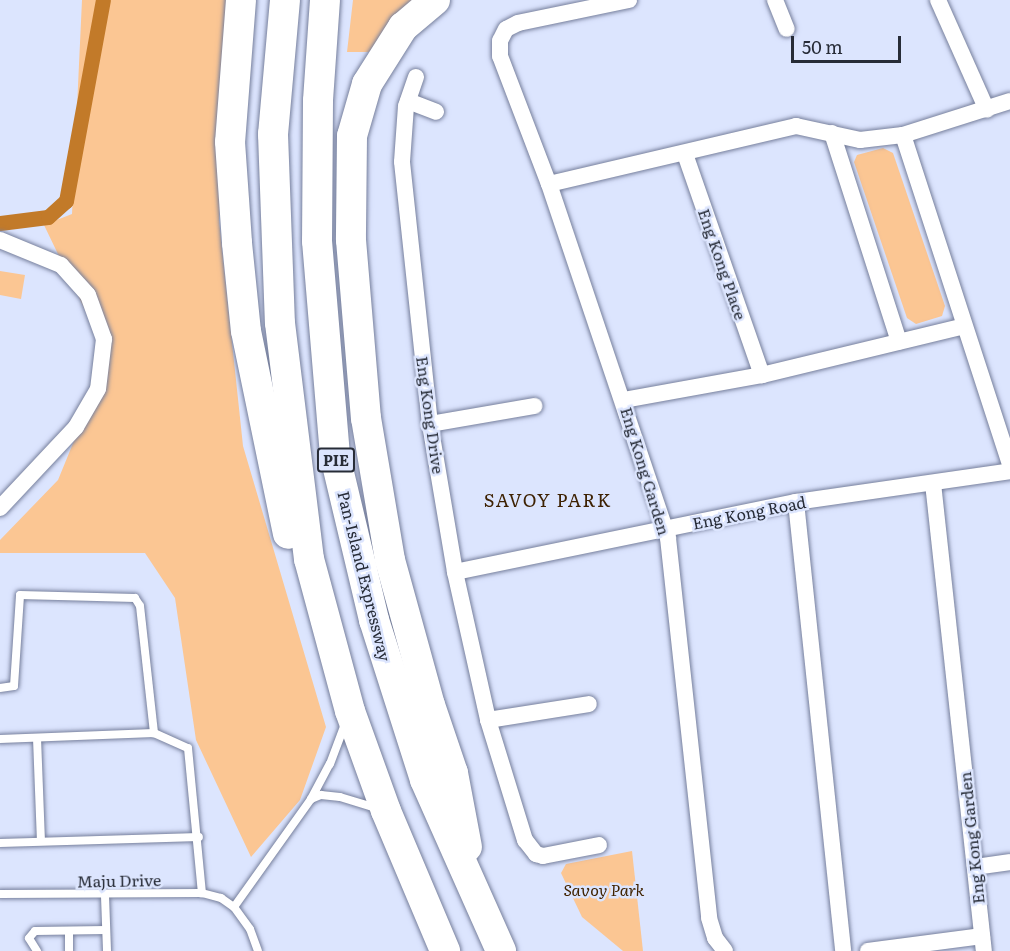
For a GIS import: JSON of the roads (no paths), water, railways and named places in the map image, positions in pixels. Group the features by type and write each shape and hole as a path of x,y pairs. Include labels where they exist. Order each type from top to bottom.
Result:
{"highway":[{"path":"241,0 230,142 246,331 285,526 290,539 309,559"},
{"name":"PIE","path":"285,0 273,134 280,323 309,559 350,711 386,811 445,951"},
{"name":"Pan-Island Expressway","path":"325,0 318,101 317,241 335,456 374,620 421,770 501,951"},
{"path":"435,0 403,27 367,84 352,136 351,240 366,417 390,560 430,705 453,773 477,897"}],"street":[{"name":"Eng Kong Garden","path":"629,0 518,23 506,29 500,41 500,56 549,184 624,400 665,528 709,918 715,938 725,951"},
{"path":"775,0 787,29"},
{"path":"938,0 987,110"},
{"name":"Eng Kong Drive","path":"416,77 407,104 402,162 430,424 455,572 488,720 525,840 536,854 543,856 599,844"},
{"path":"549,184 685,154 796,126 860,140 903,135 1010,101"},
{"path":"407,104 436,112"},
{"path":"832,134 899,342"},
{"path":"903,135 1010,464"},
{"name":"Eng Kong Place","path":"685,154 762,375"},
{"path":"0,240 61,265 88,296 104,339 98,388 76,427 0,508"},
{"path":"624,400 762,375 964,326"},
{"path":"430,424 534,406"},
{"name":"Eng Kong Road","path":"455,572 796,502 1010,471"},
{"name":"Eng Kong Garden","path":"868,951 983,943 933,483"},
{"path":"796,502 843,951"},
{"path":"488,720 589,704"},
{"path":"975,867 1010,862"}],"lane":[{"path":"0,688 14,686 21,595 135,598 140,606 154,733"},
{"path":"258,951 250,929 234,907 311,799 330,764 350,711"},
{"path":"0,739 154,733 190,750 202,893"},
{"path":"37,738 41,842"},
{"path":"311,799 321,795 340,797 386,811"},
{"path":"0,843 199,837"},
{"name":"Maju Drive","path":"0,894 105,896 202,893 221,898 234,907"},
{"path":"105,896 107,951"},
{"path":"69,930 69,951"},
{"path":"37,951 29,938 35,931 106,930"}],"waterway":[{"path":"0,223 48,217 66,201 103,0"}],"district":[{"name":"SAVOY PARK","path":"548,500"}],"park label":[{"name":"Savoy Park","path":"604,889"}]}
